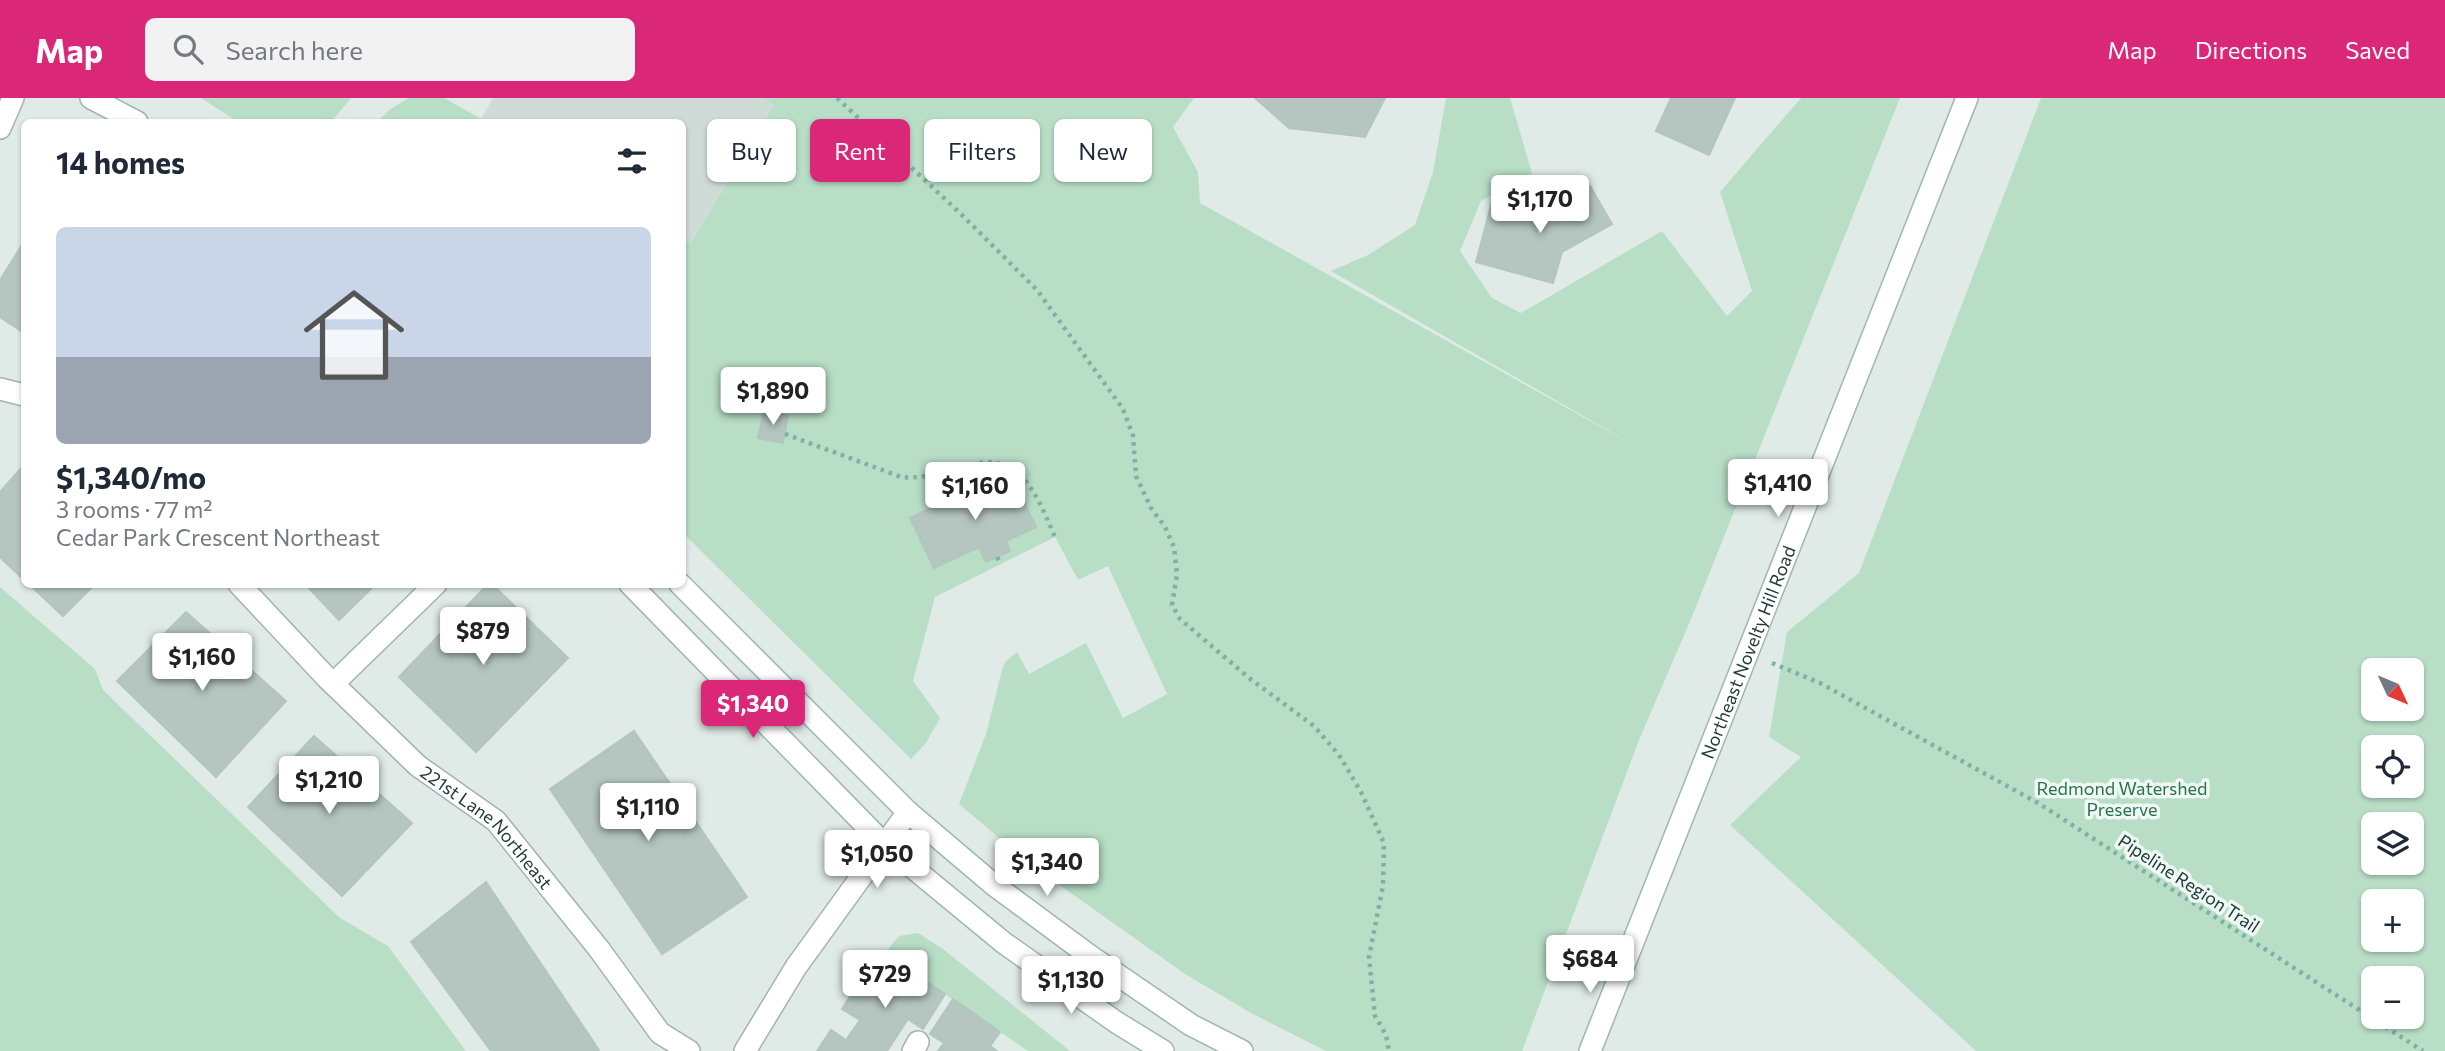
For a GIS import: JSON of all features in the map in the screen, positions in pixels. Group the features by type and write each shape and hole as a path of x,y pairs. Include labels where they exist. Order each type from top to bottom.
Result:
{"street":[{"path":"0,128 13,98"},
{"path":"91,98 131,119"},
{"name":"Northeast Novelty Hill Road","path":"1590,1051 1967,98"},
{"path":"0,389 21,394"},
{"name":"221st Lane Northeast","path":"243,588 333,684 418,766 496,821 598,949 660,1033 689,1051"},
{"path":"333,684 432,588"},
{"path":"634,588 884,844 1004,943 1116,1022 1163,1051"},
{"path":"684,588 908,812 994,885 1090,956 1191,1025 1242,1051"},
{"path":"745,1051 796,967 908,812"}],"path":[{"path":"837,98 961,214 1037,290 1123,409 1133,436 1136,476 1174,547 1177,574 1172,605 1180,619 1249,678 1314,726 1339,755 1361,792 1384,843 1383,886 1369,957 1375,1016 1385,1035 1389,1051"},
{"path":"785,434 901,477 930,476 985,462 1003,465 1018,473 1027,482 1055,537"},
{"path":"998,557 1001,564"},
{"name":"Pipeline Region Trail","path":"1748,653 1821,683 2038,803 2423,1051"}],"shaded area":[{"path":"493,98 763,98 774,105 766,119 707,119 707,182 727,182 689,245 686,242 686,119 481,119"}],"green space":[{"path":"201,98 351,98 334,119 233,119"},
{"path":"409,98 444,98 482,119 380,119"},
{"path":"763,98 1194,98 1173,127 1198,172 1200,203 1644,451 1331,271 1368,255 1415,225 1433,172 1446,98 1510,98 1532,173 1481,201 1460,251 1492,298 1521,313 1662,231 1727,316 1752,291 1720,192 1801,98 1900,98 1691,619 1639,740 1522,1051 1326,1051 1251,1013 1185,974 1030,864 959,804 986,734 1002,670 1006,661 1017,652 1029,674 1086,643 1123,718 1167,694 1108,566 1078,580 1055,537 935,597 913,681 940,718 926,743 911,759 686,536 686,242 690,244 727,182 796,182 796,119 766,119 774,105"},
{"name":"Redmond Watershed Preserve","path":"2041,98 2445,98 2445,1051 1976,1051 1730,825 1801,757 1769,737 1787,632 1859,573"},
{"path":"0,587 95,669 103,690 340,918 388,946 466,1051 0,1051"},
{"path":"918,933 943,949 1070,1051 1028,1051 885,953 899,936"}],"building":[{"path":"1255,98 1385,98 1365,137 1289,128"},
{"path":"1671,98 1735,98 1709,155 1656,131"},
{"path":"1590,186 1612,224 1562,252 1553,283 1476,262 1492,202 1539,215"},
{"path":"21,247 21,331 0,317 0,280"},
{"path":"764,411 788,416 783,443 758,438"},
{"path":"21,468 21,577 0,557 0,492"},
{"path":"1009,471 1036,527 1006,541 1010,551 986,562 979,547 934,568 910,518"},
{"path":"33,588 91,588 63,616"},
{"path":"309,588 372,588 339,620"},
{"path":"484,588 496,588 568,658 476,752 399,677"},
{"path":"186,612 286,701 216,777 117,681"},
{"path":"634,731 747,897 662,954 550,789"},
{"path":"314,736 412,823 342,896 248,807"},
{"path":"486,882 598,1051 491,1051 411,942"},
{"path":"897,963 945,994 923,1029 908,1019 887,1051 817,1051 831,1030 846,1040 860,1020 842,1009 869,967 887,978"},
{"path":"953,999 1000,1032 990,1046 997,1051 938,1051 944,1043 930,1034"}]}
